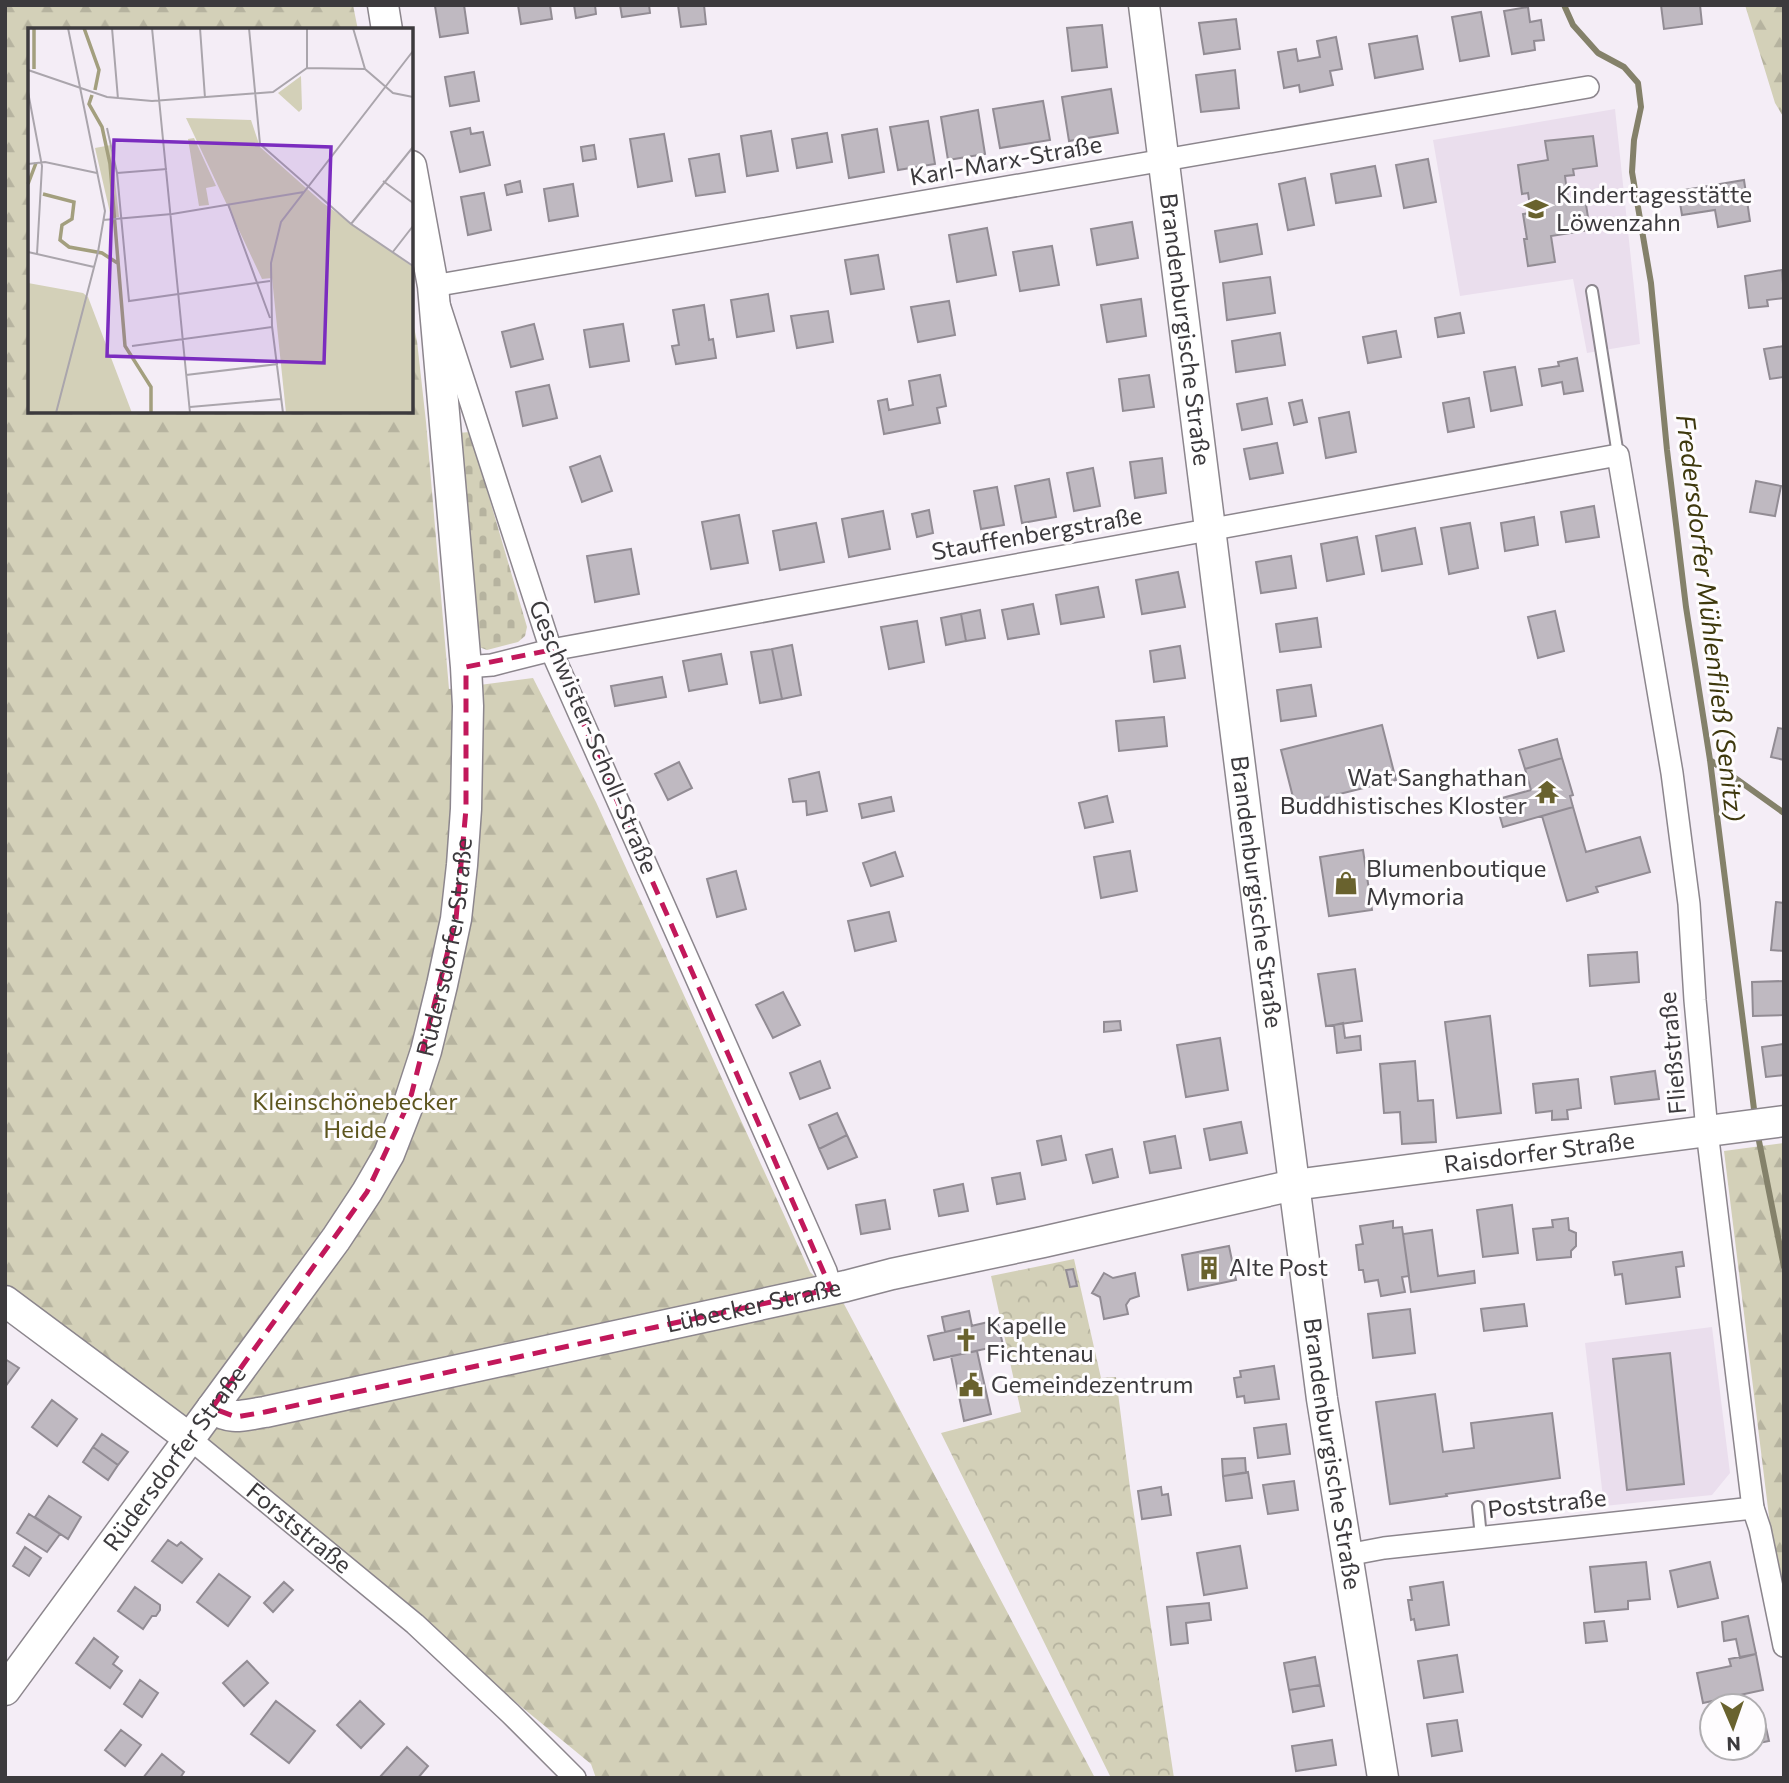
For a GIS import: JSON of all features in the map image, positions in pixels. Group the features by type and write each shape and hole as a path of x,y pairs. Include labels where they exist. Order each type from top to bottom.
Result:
{"street":[{"path":"383,5 387,28"},
{"name":"Brandenburgische Straße","path":"1143,5 1322,1399 1383,1778"},
{"name":"Karl-Marx-Straße","path":"433,286 1588,87"},
{"name":"Geschwister-Scholl-Straße","path":"413,177 433,286 551,650 826,1271 831,1289"},
{"name":"Rüdersdorfer Straße","path":"5,1690 336,1239 367,1192 389,1154 426,1051 456,919 466,809 468,706 433,286"},
{"name":"Stauffenbergstraße","path":"466,667 492,665 551,650 1618,455"},
{"name":"Fließstraße","path":"1618,455 1672,773 1689,904 1707,1131 1753,1508 1760,1529 1784,1646"},
{"name":"Raisdorfer Straße","path":"1294,1185 1779,1122"},
{"name":"Lübecker Straße","path":"212,1408 224,1416 236,1417 265,1412 1294,1185"},
{"name":"Forststraße","path":"5,1301 189,1438 415,1624 575,1778"},
{"name":"Poststraße","path":"1347,1555 1384,1548 1753,1508"}],"lane":[{"path":"1592,291 1618,455"},
{"path":"1478,1507 1481,1537"}],"highlighted area":[{"path":"551,650 831,1289 265,1412 236,1417 212,1408 367,1192 410,1100 456,919 466,809 466,667"}],"shaded area":[{"name":"Kindertagesstätte Löwenzahn","path":"1615,109 1640,344 1587,353 1573,279 1460,296 1433,140"},
{"path":"1712,1327 1730,1473 1712,1495 1604,1506 1585,1343"}],"green space":[{"name":"Kleinschönebecker Heide","path":"5,5 353,5 358,28 28,28 28,413 413,413 413,323 426,422 449,689 533,678 596,802 810,1272 844,1304 1095,1778 596,1778 591,1764 53,1321 5,1287"},
{"path":"1745,5 1784,5 1784,118 1775,103"},
{"path":"470,432 527,627 525,636 518,642 487,650 479,647 475,640 458,433"},
{"path":"1784,1143 1784,1591 1772,1541 1724,1151"},
{"path":"1074,1259 1101,1378 1116,1377 1174,1778 1111,1778 941,1433 1021,1412 991,1276"}],"building":[{"path":"464,5 468,33 440,37 435,6"},
{"path":"518,5 550,5 552,19 521,24"},
{"path":"574,5 595,5 596,14 576,18"},
{"path":"620,5 649,5 650,13 622,17"},
{"path":"678,5 704,5 706,24 681,27"},
{"path":"1661,5 1700,5 1702,24 1664,29"},
{"path":"1528,7 1530,22 1541,20 1544,40 1534,41 1535,50 1512,54 1504,11"},
{"path":"1481,12 1489,56 1460,61 1452,17"},
{"path":"1236,19 1240,49 1204,54 1199,23"},
{"path":"1102,25 1107,67 1072,71 1067,28"},
{"path":"1417,36 1423,69 1375,78 1369,44"},
{"path":"1336,37 1342,69 1330,71 1333,85 1300,92 1299,85 1284,88 1278,52 1296,49 1298,61 1320,57 1317,41"},
{"path":"1235,70 1239,108 1201,112 1196,75"},
{"path":"474,72 479,101 450,106 445,77"},
{"path":"1111,89 1118,133 1069,141 1062,97"},
{"path":"1043,101 1050,140 1000,148 993,109"},
{"path":"978,110 985,154 948,160 941,117"},
{"path":"928,121 935,164 898,170 890,127"},
{"path":"470,128 471,134 483,132 490,165 460,172 451,132"},
{"path":"877,129 884,172 849,178 842,135"},
{"path":"771,131 778,171 747,176 741,136"},
{"path":"827,133 832,162 797,168 792,139"},
{"path":"664,134 672,181 638,187 630,139"},
{"path":"1593,136 1597,166 1573,169 1574,175 1565,176 1568,200 1585,198 1590,230 1551,236 1555,262 1528,266 1523,214 1531,213 1528,193 1522,194 1518,165 1548,160 1545,141"},
{"path":"594,145 596,159 583,161 581,147"},
{"path":"719,154 725,192 696,196 689,159"},
{"path":"1428,159 1436,202 1404,208 1396,165"},
{"path":"1375,166 1381,196 1336,203 1331,174"},
{"path":"1305,178 1314,225 1288,230 1279,184"},
{"path":"1744,180 1750,221 1718,227 1715,210 1682,215 1678,191"},
{"path":"520,181 522,192 507,195 505,185"},
{"path":"573,184 578,216 549,221 544,189"},
{"path":"484,193 491,230 468,235 461,197"},
{"path":"1132,222 1138,258 1097,265 1091,229"},
{"path":"1257,224 1262,254 1220,262 1215,231"},
{"path":"987,228 996,275 957,282 949,235"},
{"path":"1052,246 1059,285 1020,291 1013,252"},
{"path":"878,255 884,289 851,294 845,260"},
{"path":"1782,270 1784,298 1767,300 1768,306 1749,308 1745,276"},
{"path":"1270,277 1275,313 1227,320 1223,283"},
{"path":"768,294 774,331 737,337 731,300"},
{"path":"1141,299 1146,336 1107,342 1101,305"},
{"path":"949,301 955,335 918,342 911,307"},
{"path":"704,305 709,340 713,339 716,358 676,364 672,346 679,345 673,310"},
{"path":"828,311 833,342 797,348 791,316"},
{"path":"1460,313 1464,333 1438,337 1435,318"},
{"path":"534,324 543,359 511,367 502,332"},
{"path":"623,324 629,361 590,367 584,330"},
{"path":"1396,331 1401,357 1368,363 1363,337"},
{"path":"1280,333 1285,365 1236,372 1232,341"},
{"path":"1784,346 1784,377 1770,379 1764,349"},
{"path":"1577,358 1583,391 1564,394 1562,382 1542,386 1539,369 1559,366 1558,362"},
{"path":"1515,367 1522,405 1491,411 1484,372"},
{"path":"940,375 946,406 937,408 940,423 884,434 878,401 887,399 889,410 913,405 909,381"},
{"path":"1149,375 1154,407 1123,411 1119,379"},
{"path":"549,385 557,418 523,426 516,392"},
{"path":"1267,398 1272,424 1242,430 1237,404"},
{"path":"1469,398 1474,427 1448,432 1443,403"},
{"path":"1302,400 1307,422 1294,425 1289,403"},
{"path":"1349,412 1356,452 1326,458 1319,418"},
{"path":"1277,443 1283,473 1250,479 1244,449"},
{"path":"600,456 612,491 582,502 570,467"},
{"path":"1162,458 1166,493 1135,498 1130,462"},
{"path":"1093,468 1100,506 1074,511 1067,473"},
{"path":"1049,479 1056,517 1022,523 1015,486"},
{"path":"1756,481 1781,486 1775,516 1750,512"},
{"path":"997,487 1004,525 981,529 974,491"},
{"path":"1594,506 1599,537 1566,542 1561,512"},
{"path":"929,510 933,533 917,537 912,514"},
{"path":"883,511 890,549 849,557 842,519"},
{"path":"739,515 748,563 711,569 702,522"},
{"path":"1534,517 1538,545 1505,551 1501,523"},
{"path":"816,523 824,562 780,570 773,531"},
{"path":"1470,523 1478,568 1449,574 1441,528"},
{"path":"1415,528 1422,564 1382,571 1376,536"},
{"path":"1357,537 1364,574 1327,581 1321,544"},
{"path":"631,549 639,594 595,602 587,556"},
{"path":"1291,556 1296,588 1261,593 1256,562"},
{"path":"1178,572 1185,607 1142,614 1136,580"},
{"path":"1098,587 1104,617 1061,624 1056,595"},
{"path":"1033,604 1039,634 1008,639 1002,610"},
{"path":"980,610 985,638 966,641 961,614"},
{"path":"1555,611 1564,651 1538,658 1528,617"},
{"path":"961,614 966,641 946,645 941,618"},
{"path":"1317,618 1321,647 1280,652 1276,624"},
{"path":"917,621 924,662 889,669 881,627"},
{"path":"792,645 801,695 782,699 772,649"},
{"path":"1180,646 1185,678 1154,682 1150,651"},
{"path":"772,649 782,699 760,703 751,652"},
{"path":"721,654 727,684 689,691 683,661"},
{"path":"662,677 666,697 615,706 611,686"},
{"path":"1311,685 1316,716 1281,721 1277,690"},
{"path":"1164,717 1167,746 1119,751 1116,721"},
{"path":"1382,725 1396,780 1295,805 1281,750"},
{"path":"1778,728 1784,729 1784,760 1771,757"},
{"path":"1557,739 1562,758 1525,769 1519,750"},
{"name":"Wat Sanghathan Buddhistisches Kloster","path":"1562,758 1573,795 1570,796 1573,807 1503,827 1495,800 1531,790 1525,769"},
{"path":"679,762 692,788 668,800 655,774"},
{"path":"819,772 827,811 807,815 806,801 793,802 789,779"},
{"path":"1107,796 1113,822 1085,828 1079,803"},
{"path":"891,797 894,811 862,818 859,804"},
{"path":"1573,807 1586,852 1640,837 1650,872 1596,887 1598,892 1567,901 1542,816"},
{"name":"Blumenboutique Mymoria","path":"1363,850 1372,910 1329,916 1320,857"},
{"path":"1130,851 1137,891 1101,898 1094,857"},
{"path":"895,852 903,876 871,886 863,863"},
{"path":"736,871 746,909 717,917 707,879"},
{"path":"1776,902 1784,903 1784,951 1771,950"},
{"path":"889,912 896,941 855,951 848,921"},
{"path":"1637,952 1639,982 1590,986 1588,955"},
{"path":"1355,969 1362,1021 1326,1026 1318,974"},
{"path":"1784,981 1784,1015 1753,1016 1752,982"},
{"path":"783,992 800,1025 773,1038 756,1005"},
{"path":"1490,1016 1501,1113 1457,1118 1445,1022"},
{"path":"1120,1021 1121,1030 1104,1032 1104,1022"},
{"path":"1343,1023 1345,1038 1360,1036 1361,1050 1337,1053 1334,1025"},
{"path":"1220,1038 1228,1090 1186,1097 1177,1045"},
{"path":"1784,1044 1784,1075 1766,1077 1762,1047"},
{"path":"820,1061 830,1088 800,1099 790,1073"},
{"path":"1415,1061 1418,1101 1433,1100 1436,1142 1402,1144 1400,1112 1384,1113 1380,1064"},
{"path":"1655,1071 1659,1099 1615,1104 1611,1077"},
{"path":"1578,1079 1581,1108 1567,1110 1568,1119 1552,1120 1552,1111 1536,1113 1533,1084"},
{"path":"837,1113 847,1135 819,1149 809,1125"},
{"path":"1241,1122 1247,1153 1210,1160 1204,1129"},
{"path":"847,1135 857,1157 828,1169 819,1149"},
{"path":"1061,1136 1066,1160 1042,1165 1037,1141"},
{"path":"1175,1136 1181,1168 1150,1173 1144,1142"},
{"path":"1112,1149 1118,1177 1093,1183 1086,1155"},
{"path":"1020,1173 1025,1199 997,1204 992,1178"},
{"path":"963,1184 968,1211 939,1216 934,1190"},
{"path":"885,1200 890,1229 861,1234 856,1205"},
{"path":"1512,1205 1518,1253 1483,1257 1477,1210"},
{"path":"1568,1218 1569,1230 1576,1233 1576,1246 1571,1251 1571,1257 1537,1260 1533,1229 1553,1227 1552,1220"},
{"path":"1393,1221 1393,1228 1402,1227 1409,1276 1402,1277 1405,1292 1381,1296 1378,1280 1365,1282 1363,1270 1359,1270 1356,1245 1363,1244 1360,1226"},
{"path":"1432,1230 1438,1276 1474,1271 1475,1283 1411,1292 1403,1234"},
{"name":"Alte Post","path":"1229,1246 1236,1280 1188,1290 1182,1255"},
{"path":"1682,1252 1684,1266 1676,1267 1680,1297 1626,1304 1622,1274 1615,1275 1613,1262"},
{"path":"1073,1269 1077,1286 1070,1287 1066,1270"},
{"path":"1104,1273 1113,1278 1135,1273 1139,1296 1130,1299 1126,1305 1128,1314 1104,1319 1100,1297 1092,1293"},
{"path":"1524,1304 1527,1326 1484,1331 1481,1309"},
{"path":"1410,1309 1415,1353 1373,1358 1368,1314"},
{"path":"969,1311 972,1326 945,1332 942,1317"},
{"name":"Kapelle Fichtenau","path":"997,1320 1003,1345 934,1360 928,1336"},
{"name":"Gemeindezentrum","path":"977,1351 991,1414 964,1421 951,1356"},
{"path":"1670,1353 1684,1484 1627,1490 1613,1359"},
{"path":"5,1359 19,1368 5,1387"},
{"path":"1274,1366 1279,1399 1245,1403 1244,1396 1237,1397 1234,1378 1241,1377 1240,1371"},
{"path":"1435,1394 1443,1452 1474,1448 1471,1423 1552,1413 1560,1478 1390,1504 1376,1402"},
{"path":"52,1400 77,1419 57,1446 32,1427"},
{"path":"1286,1424 1290,1454 1258,1458 1254,1428"},
{"path":"102,1434 128,1452 118,1465 93,1447"},
{"path":"93,1447 118,1465 108,1480 83,1462"},
{"path":"1245,1458 1246,1473 1223,1476 1222,1459"},
{"path":"1248,1472 1252,1498 1226,1501 1223,1476"},
{"path":"1294,1481 1298,1510 1268,1514 1263,1485"},
{"path":"1161,1487 1162,1495 1168,1494 1171,1515 1142,1519 1138,1491"},
{"path":"49,1496 81,1517 68,1539 35,1517"},
{"path":"29,1514 60,1534 47,1552 17,1533"},
{"path":"168,1540 177,1546 181,1542 202,1559 182,1583 152,1561"},
{"path":"1240,1546 1247,1588 1204,1595 1197,1553"},
{"path":"25,1547 41,1558 29,1576 13,1566"},
{"path":"1646,1562 1650,1599 1628,1601 1628,1609 1595,1612 1590,1567"},
{"path":"1710,1562 1718,1598 1678,1607 1670,1571"},
{"path":"219,1574 250,1597 228,1626 197,1602"},
{"path":"284,1582 293,1590 273,1612 264,1603"},
{"path":"1443,1582 1449,1625 1416,1630 1414,1619 1411,1620 1408,1600 1412,1600 1410,1587"},
{"path":"135,1587 160,1605 156,1616 152,1616 143,1629 118,1611"},
{"path":"1209,1603 1211,1620 1186,1623 1188,1643 1171,1645 1167,1607"},
{"path":"1748,1616 1756,1654 1740,1658 1736,1639 1724,1641 1722,1622"},
{"path":"1604,1621 1607,1641 1586,1643 1584,1623"},
{"path":"94,1638 118,1657 113,1664 122,1671 110,1688 76,1663"},
{"path":"1756,1654 1763,1690 1701,1692 1697,1673 1731,1666 1729,1659"},
{"path":"1457,1655 1463,1692 1424,1698 1418,1661"},
{"path":"1315,1657 1320,1685 1289,1690 1284,1663"},
{"path":"247,1661 268,1683 244,1706 223,1683"},
{"path":"140,1680 158,1693 142,1717 124,1704"},
{"path":"1320,1685 1324,1706 1293,1712 1289,1690"},
{"path":"276,1701 315,1731 289,1763 251,1734"},
{"path":"360,1701 384,1724 361,1748 337,1725"},
{"path":"1457,1720 1462,1751 1432,1756 1427,1724"},
{"path":"121,1730 141,1745 125,1766 105,1750"},
{"path":"1332,1740 1336,1765 1296,1771 1292,1746"},
{"path":"407,1747 428,1766 418,1778 379,1778"},
{"path":"162,1754 184,1772 180,1778 143,1778"}],"waterway":[{"name":"Fredersdorfer Mühlenfließ (Senitz)","path":"1564,5 1573,25 1598,53 1624,67 1638,83 1641,107 1634,140 1632,172 1651,283 1686,607 1710,760 1755,1117"},
{"path":"1710,760 1784,813"},
{"name":"Fredersdorfer Mühlenfließ (Senitz)","path":"1757,1131 1784,1267"}],"place":[{"name":"Kindertagesstätte Löwenzahn","path":"1536,209"},
{"name":"Wat Sanghathan Buddhistisches Kloster","path":"1547,792"},
{"name":"Blumenboutique Mymoria","path":"1346,883"},
{"name":"Alte Post","path":"1209,1268"},
{"name":"Kapelle Fichtenau","path":"966,1340"},
{"name":"Gemeindezentrum","path":"971,1385"}]}
